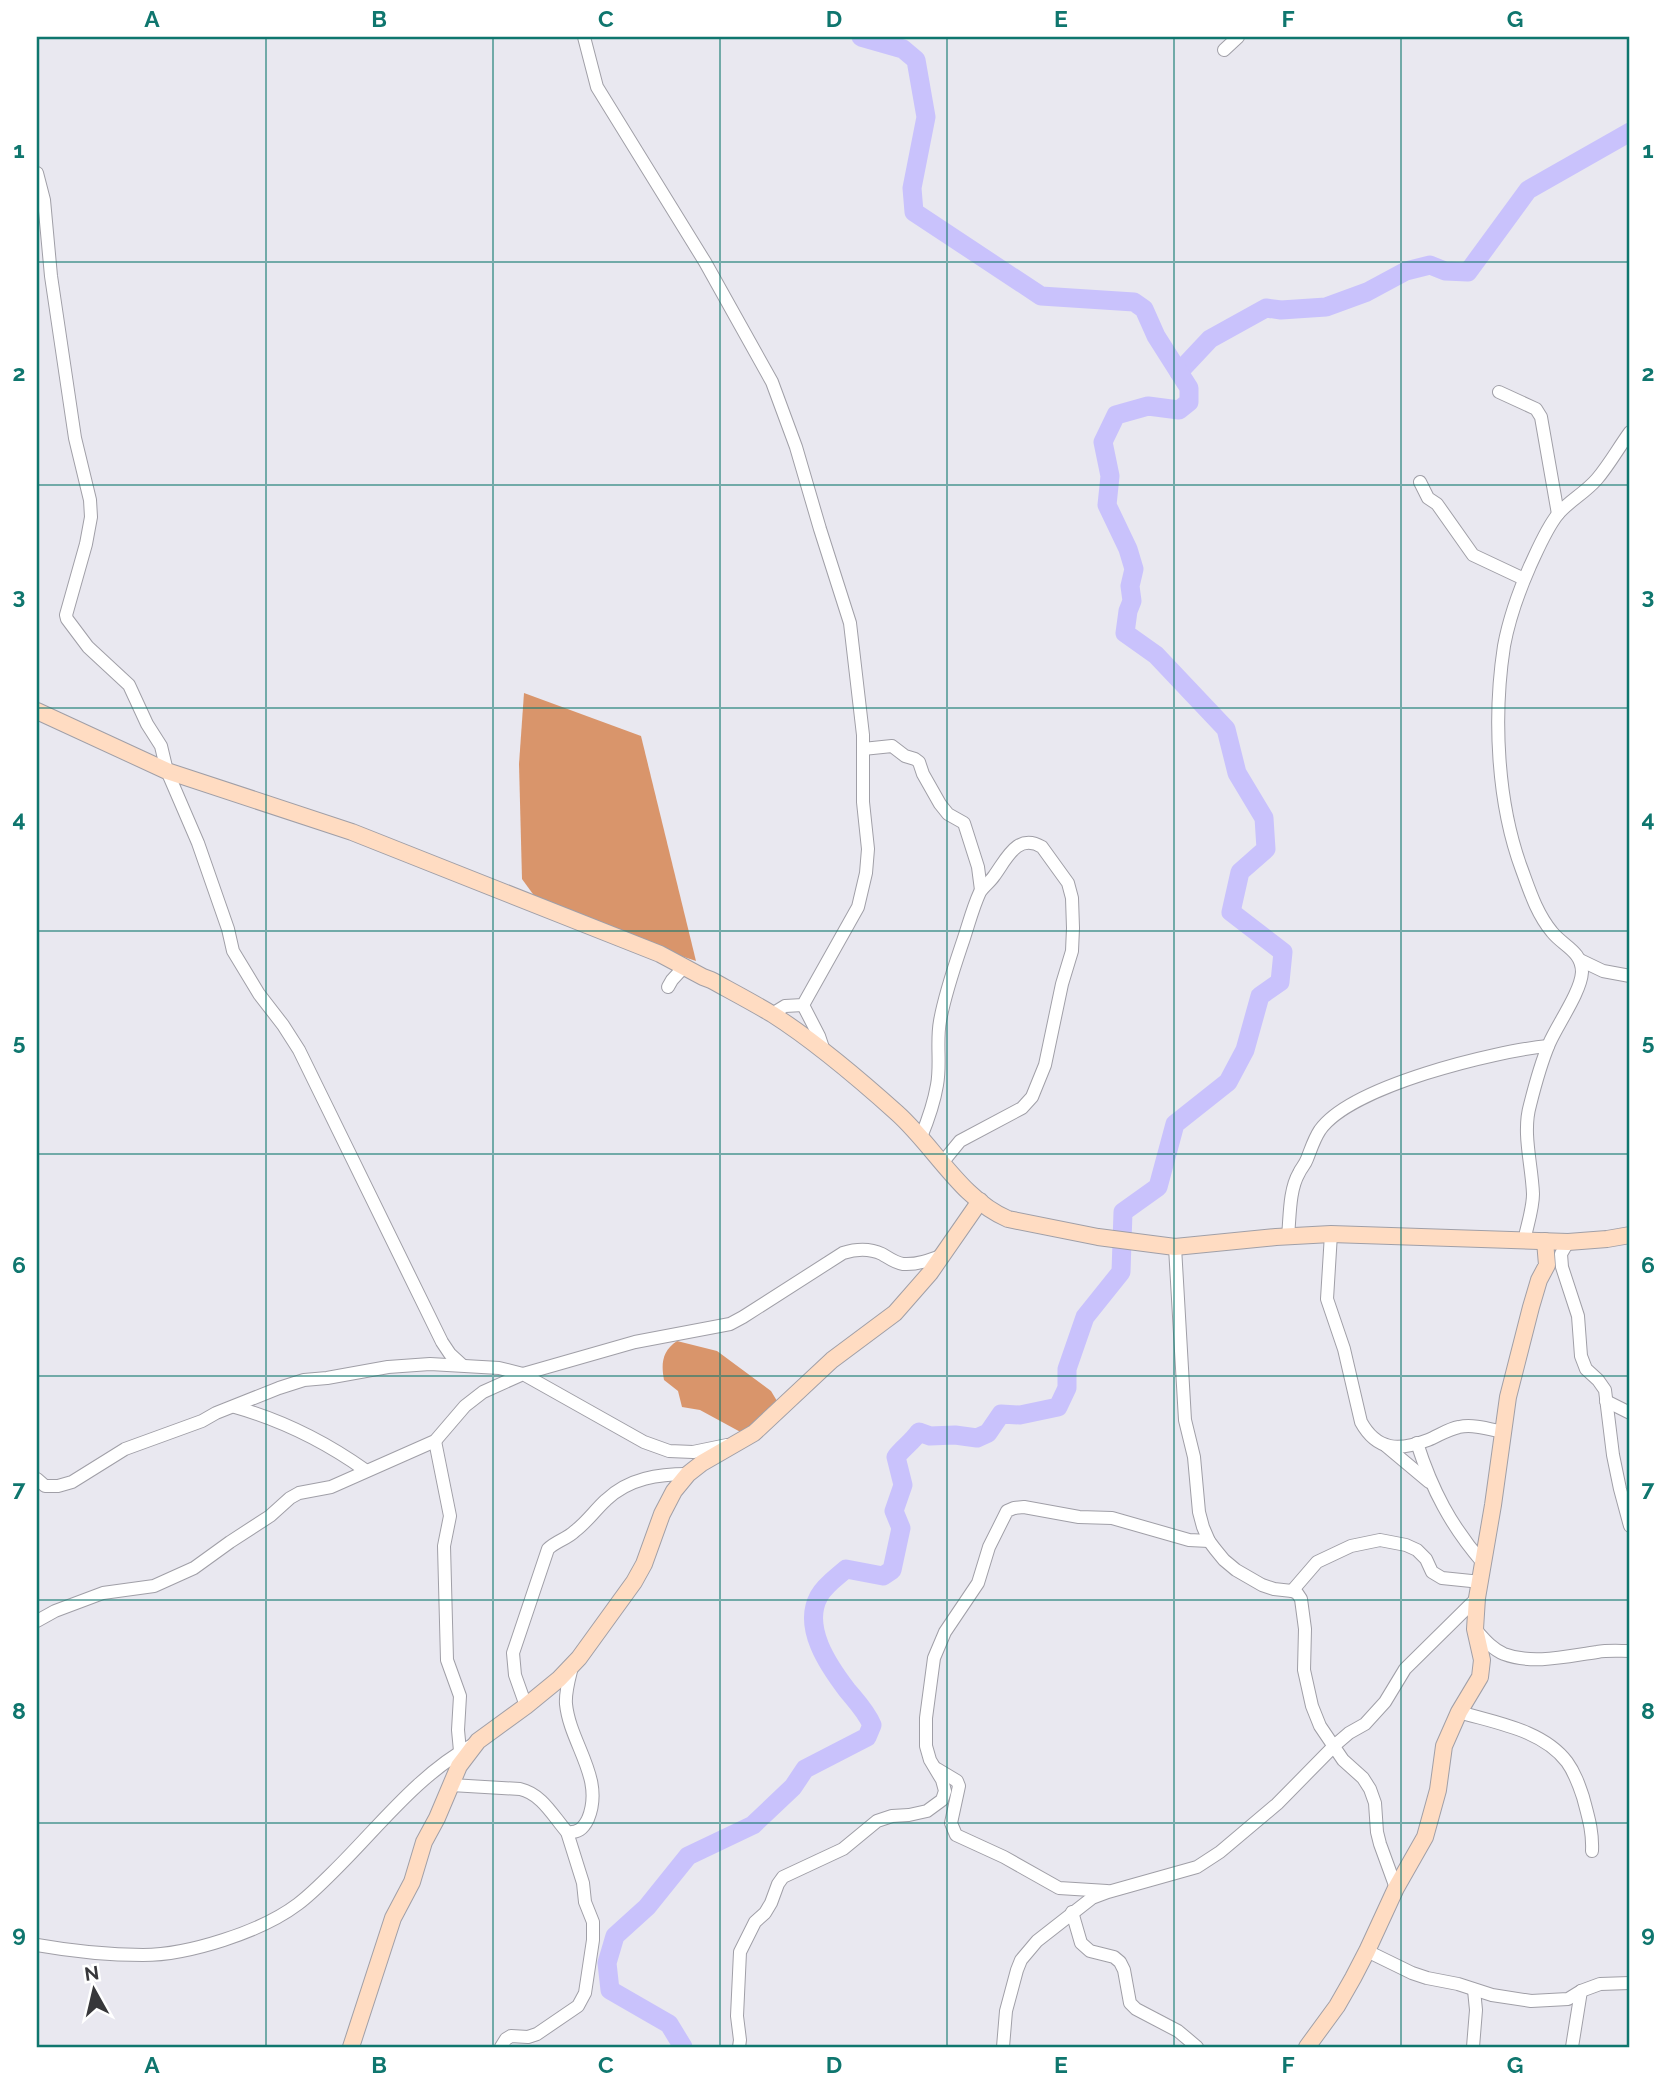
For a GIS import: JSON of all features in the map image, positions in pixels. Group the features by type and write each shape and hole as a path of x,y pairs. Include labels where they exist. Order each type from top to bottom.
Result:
{"street":[{"path":"584,37 597,87 705,262 772,382 796,447 850,623 863,749 863,802 868,849 862,891 852,919 803,1005"},
{"path":"1224,50 1238,37"},
{"path":"37,173 44,200 51,275 75,438 90,500 91,517 86,544 67,619 88,647 129,685 147,724 161,746 167,771 198,843 233,951 259,994 299,1050 442,1342 450,1354 463,1365"},
{"path":"1499,392 1536,409 1541,417 1558,514"},
{"path":"1524,1241 1533,1197 1527,1133 1529,1108 1548,1046 1582,974 1580,960 1574,951 1552,933 1539,913 1518,861 1509,828 1499,733 1504,645 1524,579 1558,514 1598,478 1630,432"},
{"path":"1420,482 1428,498 1437,504 1474,555 1524,579"},
{"path":"37,711 167,771 352,832 660,954 711,980 772,1014 824,1051 898,1113 980,1201 1008,1219 1145,1245 1175,1247 1331,1234 1568,1242 1630,1235"},
{"path":"863,749 892,746 919,762 940,804 948,814 964,823 978,867 981,890"},
{"path":"921,1137 932,1109 938,1082 937,1038 940,1019 953,969 981,890 1009,852 1028,843 1037,843 1068,883 1072,898 1072,951 1062,984 1045,1065 1032,1097 1022,1108 960,1141 942,1163"},
{"path":"1580,960 1603,971 1630,976"},
{"path":"668,987 684,967"},
{"path":"772,1014 785,1006 803,1005"},
{"path":"803,1005 824,1051"},
{"path":"1288,1236 1293,1191 1298,1173 1306,1164 1315,1138 1329,1120 1385,1087 1497,1054 1548,1046"},
{"path":"37,1945 142,1955 182,1950 243,1933 297,1905 333,1873 399,1802 443,1763 526,1706 572,1666 634,1583 674,1491 688,1474 754,1433 832,1360 895,1313 943,1255 980,1201"},
{"path":"1331,1234 1327,1287 1329,1309 1344,1349 1362,1422 1378,1443 1402,1447 1457,1427 1503,1432"},
{"path":"1307,2047 1337,2006 1367,1951 1396,1888 1425,1837 1438,1790 1444,1746 1459,1712 1476,1686 1482,1668 1475,1629 1477,1598 1508,1397 1524,1328 1539,1280 1548,1265 1545,1241"},
{"path":"1568,1242 1561,1254 1562,1266 1578,1316 1581,1356 1586,1369 1605,1390 1620,1489 1630,1526"},
{"path":"1175,1247 1185,1420 1194,1457 1199,1512 1209,1541 1224,1560 1250,1579 1274,1589 1292,1591 1301,1599 1307,1690 1320,1726 1343,1759 1363,1777 1370,1789 1375,1803 1380,1844 1396,1888"},
{"path":"37,1621 55,1611 103,1593 154,1586 194,1569 299,1493 331,1487 435,1441 465,1406 483,1392 523,1374 635,1342 730,1324 842,1253 868,1250 905,1264 921,1263 943,1255"},
{"path":"37,1479 45,1486 72,1482 125,1449 202,1421 279,1388 304,1380 388,1367 463,1365 499,1368 523,1374 644,1442 669,1451 693,1452 734,1444"},
{"path":"1606,1401 1630,1413"},
{"path":"235,1407 257,1413 323,1444 365,1470"},
{"path":"435,1441 450,1516 444,1546 447,1660 460,1696 460,1751"},
{"path":"1417,1443 1431,1483 1464,1541 1483,1563"},
{"path":"1386,1446 1431,1483"},
{"path":"526,1706 515,1675 513,1653 548,1549 553,1543 571,1535 623,1487 665,1474 688,1474"},
{"path":"739,2047 737,2016 740,1952 755,1922 771,1903 783,1877 843,1849 877,1821 918,1813 943,1800 945,1791 926,1746 926,1718 934,1658 945,1632 978,1583 989,1548 1007,1511 1024,1507 1079,1517 1112,1518 1189,1540 1209,1541"},
{"path":"1292,1591 1317,1562 1351,1546 1380,1540 1417,1550 1426,1559 1432,1572 1442,1578 1481,1581"},
{"path":"1003,2047 1006,2011 1021,1960 1037,1941 1092,1898 1197,1867 1209,1860 1278,1804 1335,1745 1365,1724 1385,1702 1405,1669 1477,1598"},
{"path":"1475,1629 1490,1646 1504,1654 1524,1658 1630,1651"},
{"path":"567,1832 575,1833 584,1827 593,1798 593,1784 569,1718 566,1702 572,1666"},
{"path":"1459,1712 1514,1728 1559,1752 1576,1778 1591,1825 1592,1851"},
{"path":"351,2047 393,1918 412,1882 424,1842 459,1766 478,1741"},
{"path":"936,1769 957,1781 959,1786 951,1823 956,1835 1004,1857 1059,1888 1108,1892"},
{"path":"451,1785 520,1789 538,1796 567,1832 583,1883 585,1902 593,1922 585,1993 578,2006 537,2034 528,2037 511,2036 500,2047"},
{"path":"1072,1912 1081,1943 1090,1951 1114,1957 1120,1962 1130,2003 1136,2009 1178,2031 1197,2047"},
{"path":"1367,1951 1412,1973 1492,1995 1531,2001 1558,2001 1601,1984 1630,1983"},
{"path":"1473,2047 1476,2010 1474,1990"},
{"path":"1572,2047 1581,1991"}],"shaded area":[{"path":"524,693 641,736 696,961 538,901 522,879 519,764"},
{"path":"677,1341 717,1351 771,1391 777,1401 746,1435 700,1410 682,1407 678,1391 664,1380 663,1369 666,1354"}],"waterway":[{"path":"683,2047 669,2024 610,1990 607,1963 615,1936 647,1907 688,1856 753,1825 793,1787 805,1769 867,1737 872,1725 870,1720 832,1669 815,1633 815,1608 819,1596 846,1569 883,1576 892,1570 901,1528 894,1511 903,1485 896,1457 919,1432 930,1436 977,1438 988,1433 1001,1414 1020,1415 1058,1407 1067,1388 1067,1369 1085,1317 1121,1272 1123,1212 1158,1187 1175,1124 1228,1082 1245,1050 1260,996 1280,982 1283,952 1231,912 1240,872 1266,849 1264,818 1237,773 1226,729 1156,655 1125,633 1132,601 1130,586 1134,569 1128,549 1107,505 1110,476 1103,442 1116,415 1148,406 1179,410 1189,402 1189,388 1156,336 1144,309 1134,302 1041,296 914,212 912,188 926,117 916,60 903,49 861,37"},
{"path":"1179,372 1210,339 1266,308 1281,310 1326,307 1367,292 1406,271 1430,265 1445,271 1468,272 1528,190 1630,132"}]}
